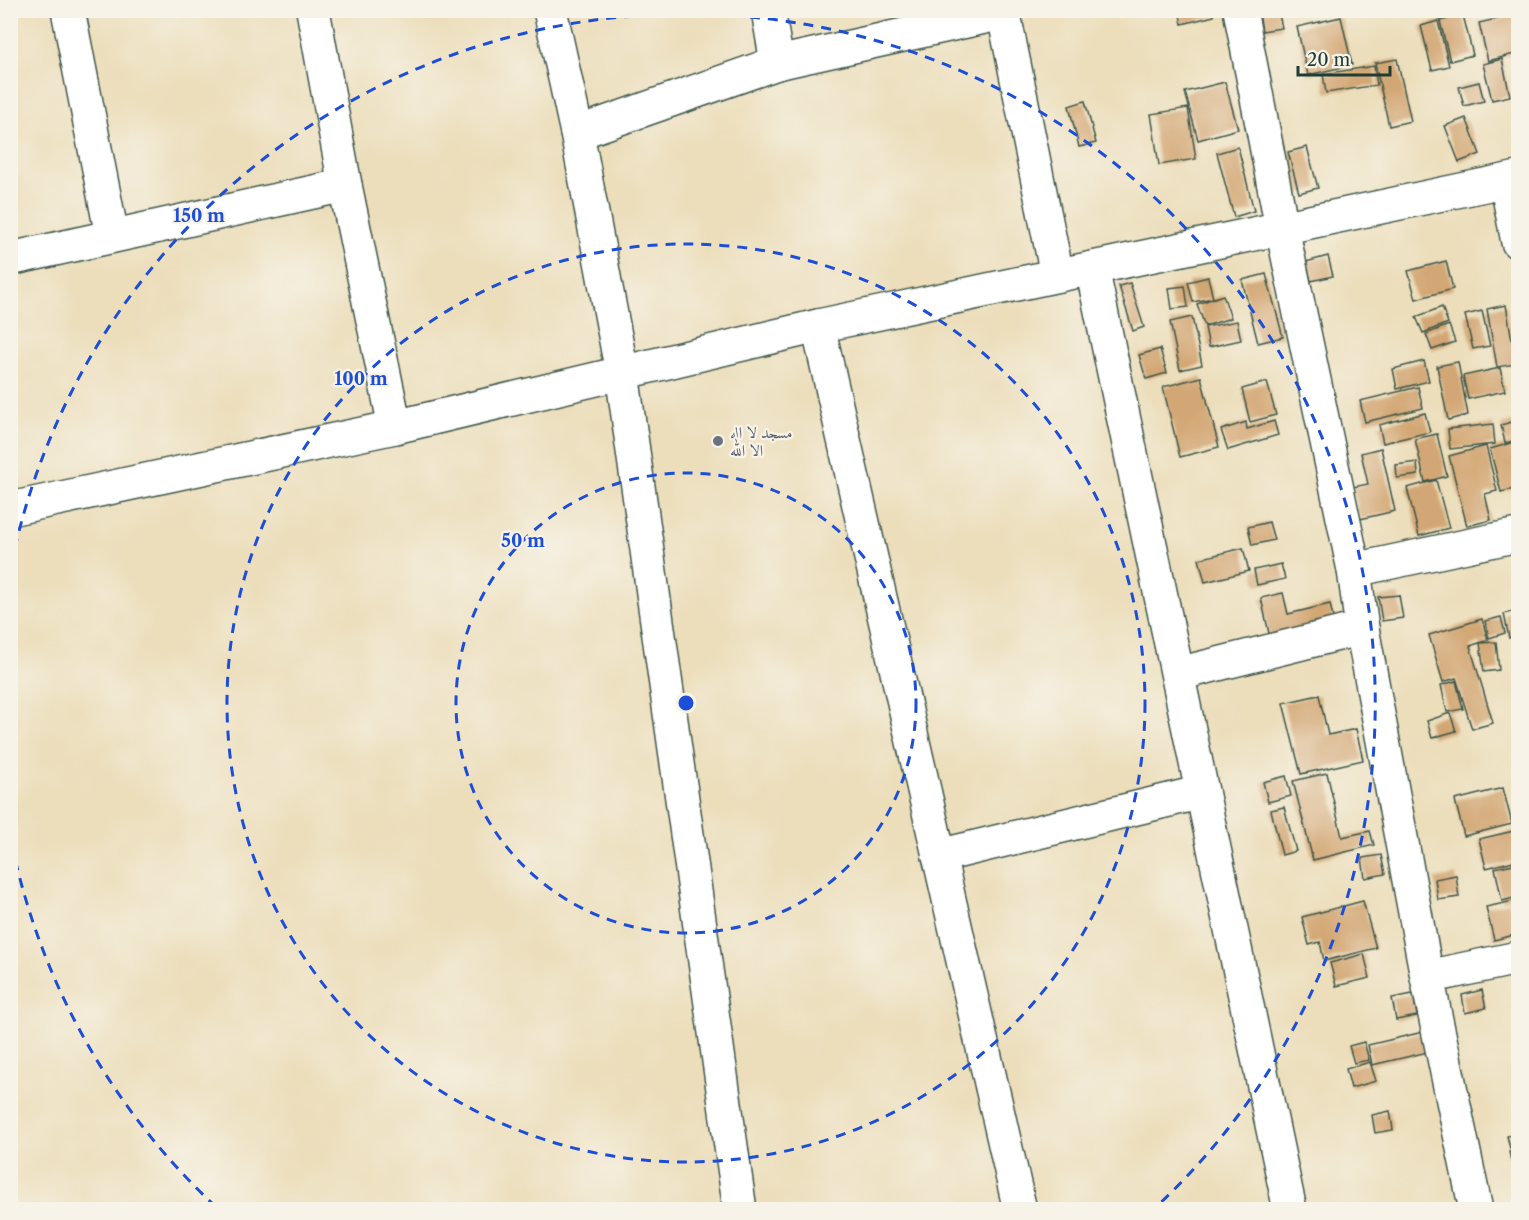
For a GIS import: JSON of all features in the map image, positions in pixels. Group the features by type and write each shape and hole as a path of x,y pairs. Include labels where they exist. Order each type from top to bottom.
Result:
{"street":[{"path":"68,10 112,236"},
{"path":"313,10 345,185 394,427"},
{"path":"550,10 577,134 622,373 740,1209"},
{"path":"768,10 777,63"},
{"path":"1239,10 1354,570 1362,628 1427,977 1476,1209"},
{"path":"577,134 777,63 1003,12 1057,275"},
{"path":"10,509 394,427 818,326 1512,180 1518,242"},
{"path":"10,259 345,185"},
{"path":"1092,268 1290,1209"},
{"path":"818,326 1020,1209"},
{"path":"1354,570 1518,535"},
{"path":"1178,674 1362,628"},
{"path":"939,856 1202,792"},
{"path":"1427,977 1518,958"}],"building":[{"path":"1179,10 1213,10 1214,16 1182,24"},
{"path":"1278,10 1282,28 1262,31 1259,13"},
{"path":"1504,10 1518,10 1518,53 1488,61 1479,23 1505,17"},
{"path":"1463,15 1473,55 1450,61 1440,21"},
{"path":"1341,17 1352,65 1308,75 1297,27"},
{"path":"1438,21 1449,66 1432,70 1421,26"},
{"path":"1397,59 1411,121 1389,126 1375,63"},
{"path":"1502,59 1510,96 1492,100 1483,64"},
{"path":"1374,66 1377,85 1326,93 1323,74"},
{"path":"1225,82 1238,129 1198,140 1185,92"},
{"path":"1479,82 1484,101 1464,106 1459,87"},
{"path":"1085,101 1096,143 1079,147 1069,106"},
{"path":"1188,108 1196,159 1159,165 1151,114"},
{"path":"1466,118 1480,154 1459,162 1445,126"},
{"path":"1238,147 1254,211 1234,217 1217,153"},
{"path":"1307,147 1318,188 1299,193 1288,152"},
{"path":"1328,256 1333,276 1311,281 1306,262"},
{"path":"1446,261 1453,289 1416,299 1408,271"},
{"path":"1266,274 1283,337 1258,343 1242,280"},
{"path":"1208,277 1213,298 1193,302 1188,282"},
{"path":"1130,283 1144,327 1133,331 1119,286"},
{"path":"1185,286 1188,307 1172,309 1169,288"},
{"path":"1223,295 1231,318 1205,326 1197,304"},
{"path":"1506,305 1516,364 1497,367 1487,309"},
{"path":"1442,307 1448,323 1423,333 1416,317"},
{"path":"1482,311 1490,346 1473,349 1465,315"},
{"path":"1192,317 1202,365 1180,370 1170,322"},
{"path":"1237,321 1241,340 1209,347 1205,327"},
{"path":"1449,325 1455,342 1432,350 1426,334"},
{"path":"1160,349 1167,373 1146,379 1139,355"},
{"path":"1424,361 1429,381 1397,389 1393,369"},
{"path":"1458,362 1468,415 1448,420 1437,366"},
{"path":"1500,368 1505,391 1468,399 1463,376"},
{"path":"1201,377 1219,447 1180,457 1163,387"},
{"path":"1267,382 1276,415 1250,422 1242,389"},
{"path":"1418,387 1423,408 1365,422 1360,401"},
{"path":"1425,413 1430,432 1383,443 1379,425"},
{"path":"1518,420 1518,440 1505,443 1501,425"},
{"path":"1274,421 1278,435 1228,450 1221,430 1246,422 1247,429"},
{"path":"1493,424 1495,444 1450,449 1448,429"},
{"path":"1437,434 1447,476 1425,482 1415,439"},
{"path":"1518,441 1518,456 1513,458 1518,488 1501,492 1490,449"},
{"path":"1486,446 1497,491 1485,494 1491,520 1467,526 1449,456"},
{"path":"1381,448 1395,511 1360,519 1353,487 1368,484 1361,453"},
{"path":"1417,462 1418,475 1397,478 1396,465"},
{"path":"1436,480 1449,528 1419,536 1407,488"},
{"path":"1269,522 1274,540 1252,545 1248,527"},
{"path":"1243,548 1249,571 1205,582 1199,559"},
{"path":"1281,564 1285,579 1257,585 1254,570"},
{"path":"1283,593 1288,614 1330,604 1335,626 1271,642 1261,598"},
{"path":"1399,595 1403,618 1382,621 1378,597"},
{"path":"1518,610 1518,635 1509,638 1504,614"},
{"path":"1501,617 1505,633 1489,638 1485,621"},
{"path":"1482,619 1488,640 1470,646 1493,723 1472,729 1456,678 1443,682 1429,635"},
{"path":"1496,642 1499,670 1484,672 1480,643"},
{"path":"1456,681 1463,709 1447,712 1441,685"},
{"path":"1319,695 1328,735 1356,729 1363,760 1301,774 1283,703"},
{"path":"1450,713 1456,731 1432,738 1427,721"},
{"path":"1327,773 1342,837 1370,831 1374,845 1313,860 1293,781"},
{"path":"1286,776 1291,796 1268,802 1263,782"},
{"path":"1503,788 1512,824 1464,836 1455,800"},
{"path":"1284,807 1296,851 1282,855 1271,810"},
{"path":"1518,830 1518,860 1486,868 1479,839"},
{"path":"1381,855 1385,874 1365,878 1362,858"},
{"path":"1518,863 1518,897 1502,901 1495,868"},
{"path":"1456,875 1459,897 1438,900 1435,879"},
{"path":"1518,900 1518,934 1494,940 1486,907"},
{"path":"1363,901 1376,948 1324,961 1320,942 1309,945 1302,917"},
{"path":"1364,954 1370,978 1336,986 1330,963"},
{"path":"1518,979 1518,997 1515,998 1512,980"},
{"path":"1482,990 1486,1008 1465,1013 1462,995"},
{"path":"1413,994 1417,1016 1396,1020 1392,998"},
{"path":"1423,1032 1428,1052 1372,1065 1368,1045"},
{"path":"1364,1042 1369,1060 1354,1063 1349,1046"},
{"path":"1370,1062 1376,1081 1351,1088 1346,1069"},
{"path":"1390,1111 1393,1130 1375,1133 1372,1115"},
{"path":"1518,1134 1518,1146 1510,1148 1507,1136"},
{"path":"1518,1150 1518,1172 1514,1173 1509,1152"}],"place":[{"name":"مسجد لا اله الا الله","path":"718,441"}]}
